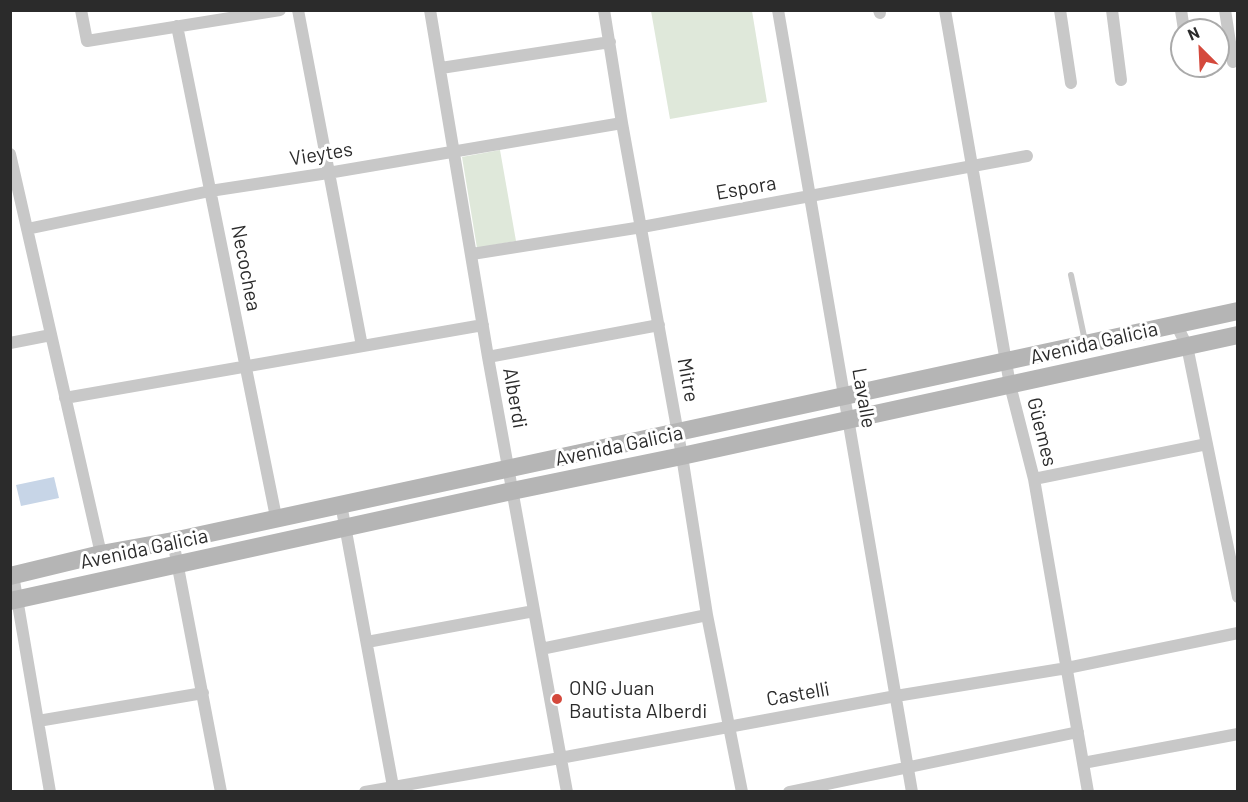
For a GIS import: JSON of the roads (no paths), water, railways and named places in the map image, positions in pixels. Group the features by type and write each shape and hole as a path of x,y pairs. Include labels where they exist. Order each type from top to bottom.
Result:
{"main road":[{"name":"Avenida Galicia","path":"12,576 101,554 173,541 1238,311"},
{"name":"Avenida Galicia","path":"14,600 1238,335"}],"street":[{"path":"81,10 87,40 280,10"},
{"path":"298,10 362,346"},
{"name":"Alberdi","path":"430,10 488,357 567,792"},
{"name":"Mitre","path":"604,10 622,123 678,431 707,615 742,792"},
{"name":"Lavalle","path":"778,10 912,792"},
{"name":"Güemes","path":"945,10 1010,385 1034,479 1088,792"},
{"path":"1060,10 1071,83"},
{"path":"1112,10 1121,80"},
{"path":"1225,10 1233,62"},
{"name":"Necochea","path":"177,26 276,517"},
{"path":"441,68 609,42"},
{"name":"Vieytes","path":"27,229 210,191 622,123"},
{"name":"Espora","path":"472,254 642,227 1027,156"},
{"path":"11,161 101,554"},
{"path":"1176,324 1187,346 1238,597"},
{"path":"65,398 483,325"},
{"path":"488,357 659,325"},
{"path":"10,343 51,335"},
{"path":"1034,479 1207,444"},
{"path":"341,504 394,789"},
{"path":"173,541 221,792"},
{"path":"12,576 14,600 50,792"},
{"path":"367,642 534,611"},
{"path":"541,649 707,615"},
{"name":"Castelli","path":"365,792 394,789 896,696 1067,668 1238,633"},
{"path":"38,721 203,693"},
{"path":"789,792 1078,732"},
{"path":"1083,763 1238,734"}],"lane":[{"path":"1071,275 1086,344"}],"water":[{"path":"54,477 59,498 21,506 16,485"}],"place":[{"name":"ONG Juan Bautista Alberdi","path":"557,699"}]}
